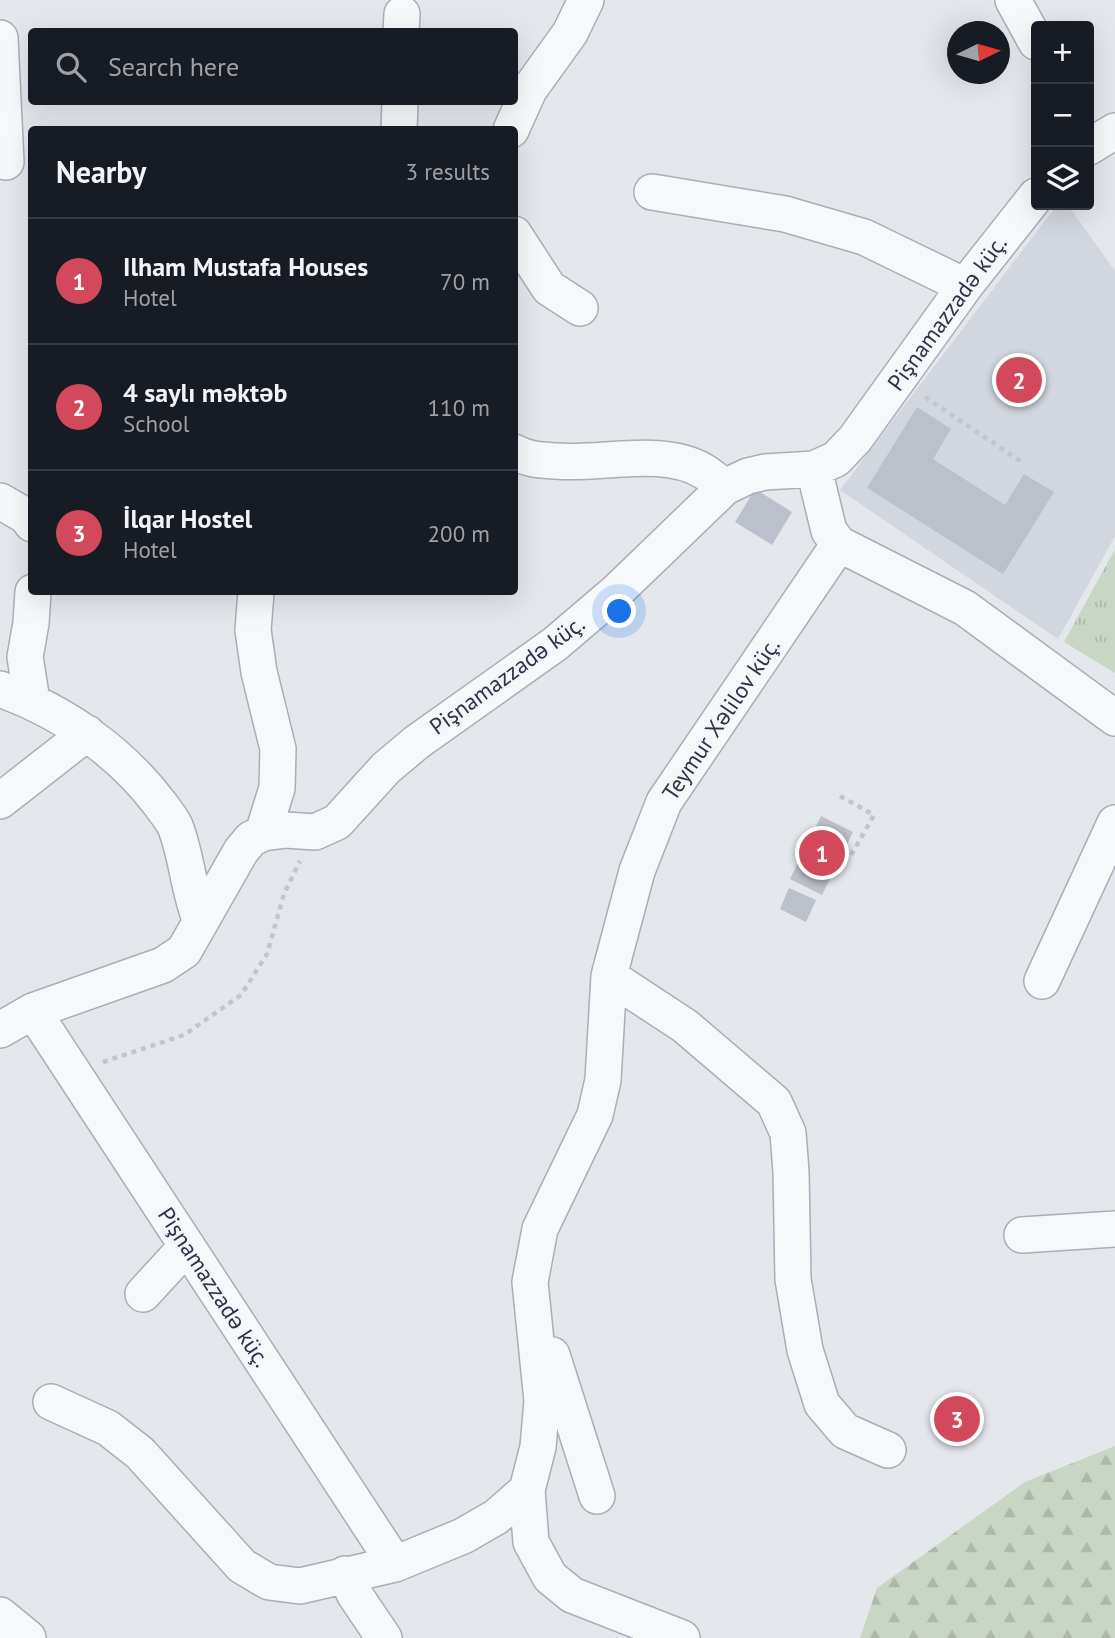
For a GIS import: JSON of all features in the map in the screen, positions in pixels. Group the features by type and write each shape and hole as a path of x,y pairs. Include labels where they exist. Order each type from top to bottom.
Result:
{"street":[{"path":"513,126 529,90 570,33 586,0"},
{"path":"1013,0 1031,33"},
{"path":"0,38 6,162"},
{"path":"399,126 400,105"},
{"path":"652,192 785,214 864,237 965,286"},
{"name":"Pişnamazzadə küç.","path":"315,832 337,822 386,768 417,741 555,644 616,592 725,488 748,476 765,472 814,469 836,459 855,439 965,286 1031,202"},
{"path":"518,240 549,288 580,308"},
{"path":"518,454 527,458 578,463 643,459 681,462 702,470 725,488"},
{"path":"814,469 829,531 839,544 965,608 1115,718"},
{"path":"0,501 28,519"},
{"name":"Teymur Xəlilov küç.","path":"682,1638 572,1595 550,1577 531,1542 527,1490 538,1447 542,1401 530,1282 540,1229 595,1115 603,1080 609,976 637,871 664,802 839,544"},
{"path":"32,701 25,657 32,623 33,595"},
{"path":"256,595 253,630 278,748 278,788 263,832"},
{"path":"0,689 32,701 87,733 144,783 173,822 183,847 192,897 200,919"},
{"path":"0,801 87,733"},
{"path":"1042,981 1115,823"},
{"path":"0,1030 33,1011 163,965 184,951 190,943 200,919 251,839 263,832 315,832"},
{"path":"609,976 685,1026 775,1102 788,1133 793,1279 805,1350 822,1404 845,1431 888,1450"},
{"name":"Pişnamazzadə küç.","path":"33,1011 394,1564"},
{"path":"1022,1235 1115,1229"},
{"path":"143,1294 187,1246"},
{"path":"534,1314 545,1334 597,1496"},
{"path":"51,1402 108,1428 139,1453 242,1566 269,1582 300,1586 394,1564 463,1536 496,1517 527,1490"},
{"path":"345,1574 355,1595 384,1638"},
{"path":"0,1615 28,1638"}],"path":[{"path":"898,379 1023,463"},
{"path":"840,796 874,816 850,857"},
{"path":"73,1071 136,1053 184,1035 241,995 267,954 284,894 315,832"}],"shaded area":[{"path":"1053,210 1072,210 1115,271 1115,536 1058,639 840,490"}],"green space":[{"path":"1115,549 1115,673 1064,642"},
{"path":"1115,1446 1115,1638 860,1638 877,1588 1025,1482"}],"building":[{"path":"917,407 951,429 933,459 1005,505 1024,474 1054,492 1003,574 867,488"},
{"path":"755,489 792,512 772,545 735,522"},
{"path":"821,816 853,832 822,895 790,879"},
{"path":"789,888 816,900 806,922 780,909"}],"place":[{"name":"4 saylı məktəb","path":"1019,380"},
{"name":"Ilham Mustafa Houses","path":"822,853"},
{"name":"İlqar Hostel","path":"957,1419"}]}
